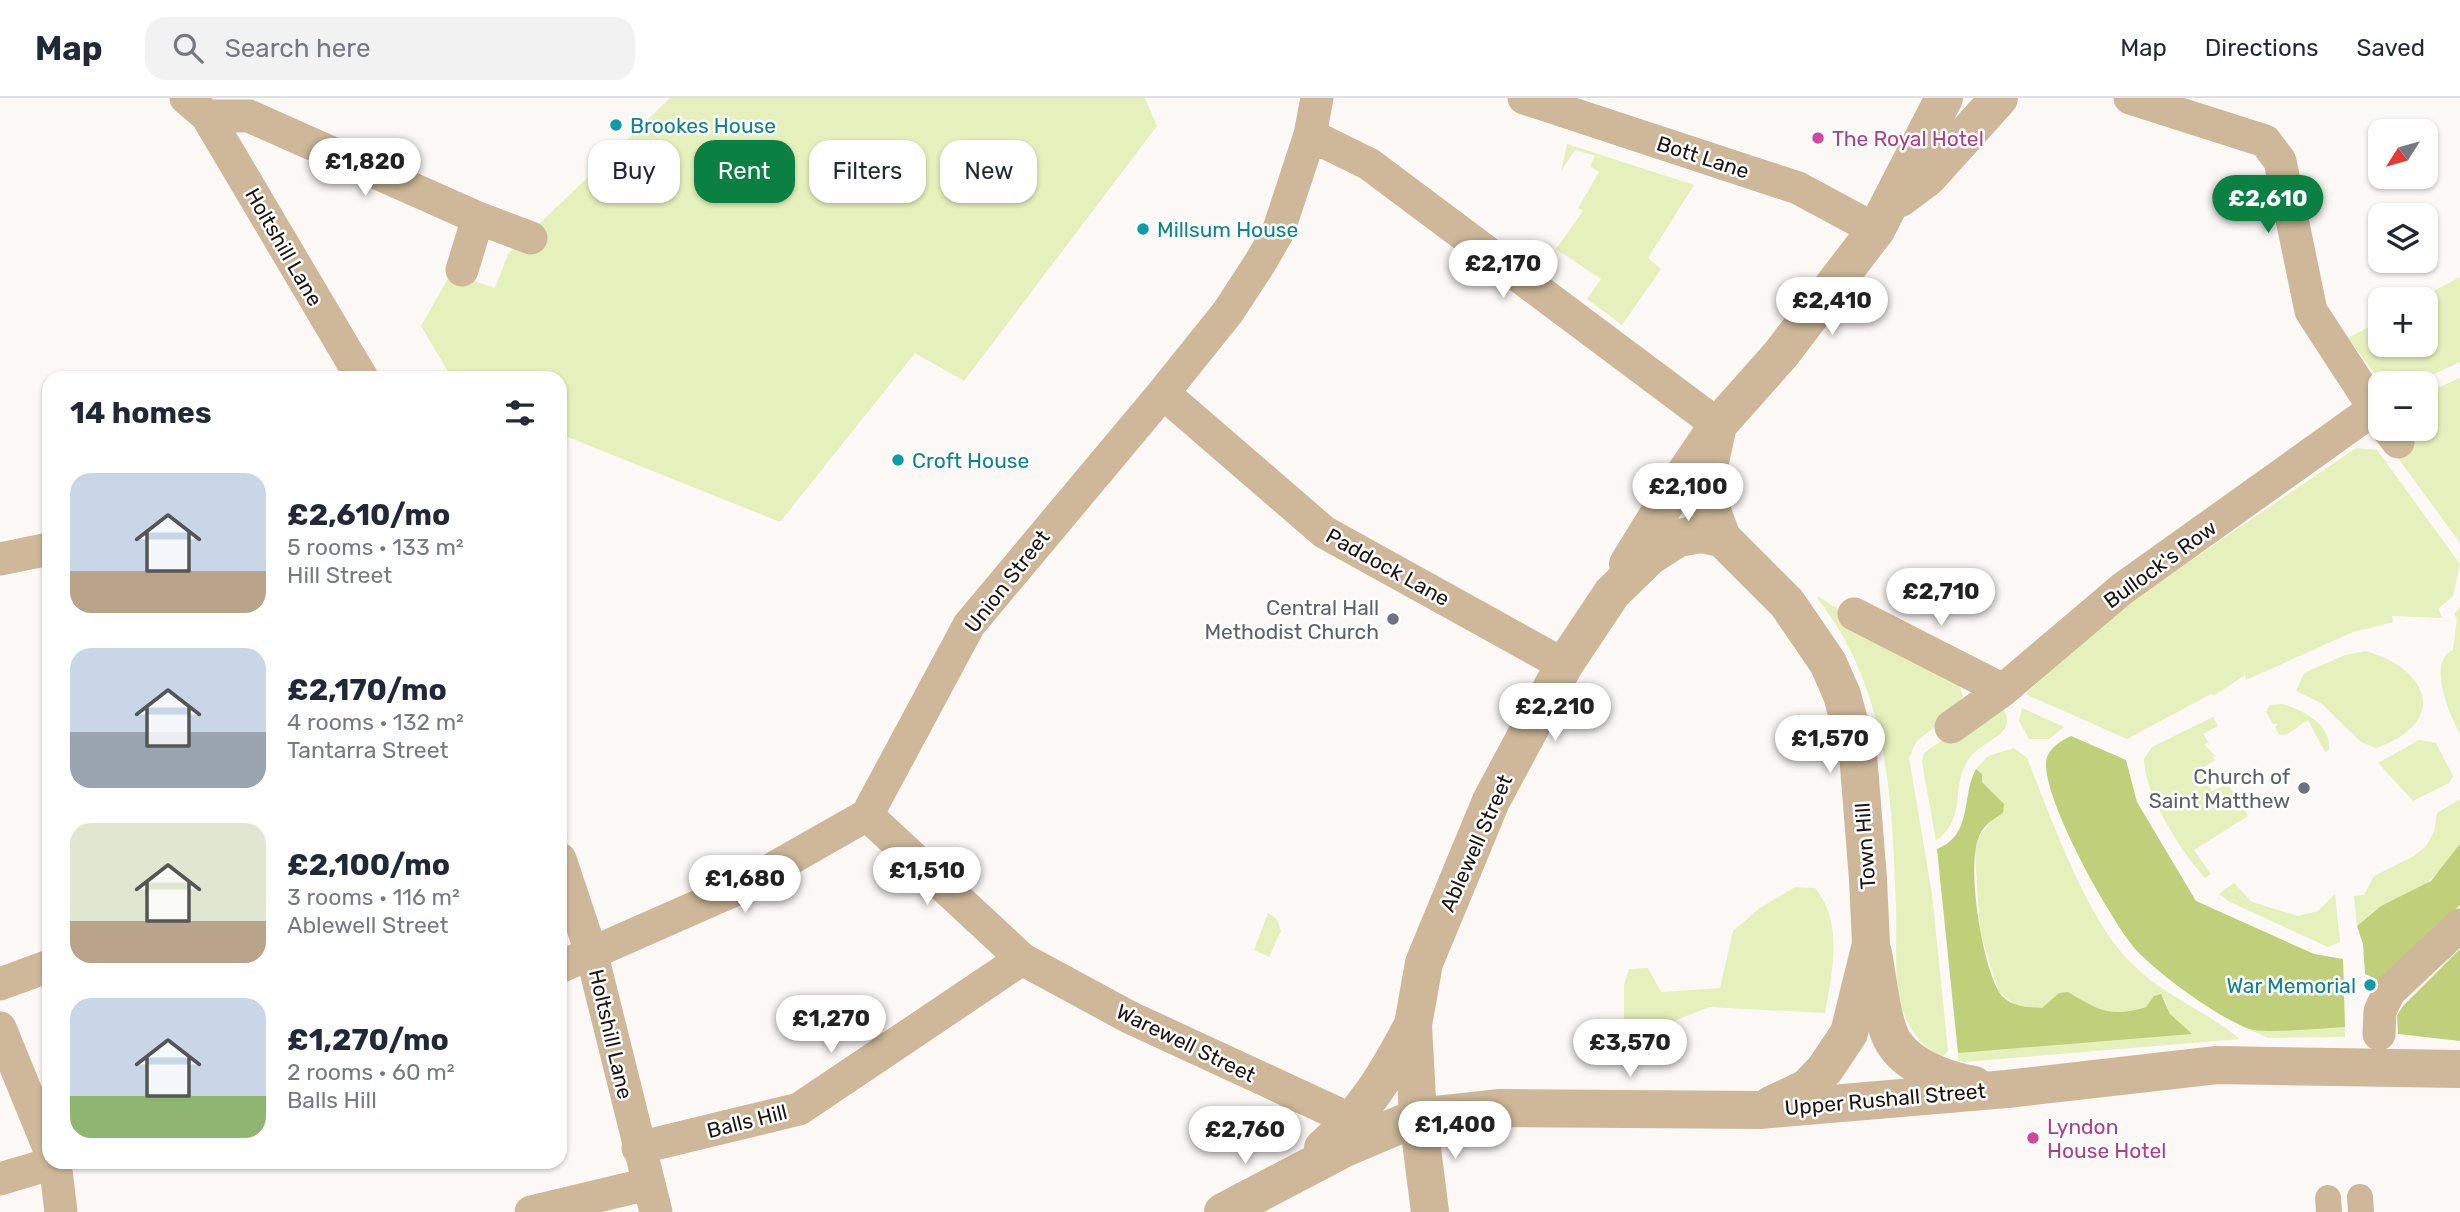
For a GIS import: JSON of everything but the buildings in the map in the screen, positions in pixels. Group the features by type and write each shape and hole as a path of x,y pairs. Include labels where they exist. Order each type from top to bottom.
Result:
{"street":[{"name":"Union Street","path":"867,815 969,625 1228,312 1278,232 1310,135 1317,98"},
{"name":"Bott Lane","path":"1524,98 1882,218"},
{"name":"Ablewell Street","path":"1430,1212 1418,1117 1413,1025 1424,963 1491,800 1564,664 1612,593 1670,496 1718,425 1781,354 1882,218 1944,98"},
{"name":"Ablewell Street","path":"1882,218 1928,177 1999,98"},
{"path":"2130,98 2265,141 2280,161 2311,311 2368,398"},
{"path":"196,107 249,116 478,218 531,238"},
{"name":"Holtshill Lane","path":"196,107 358,371"},
{"path":"1310,135 1369,164 1718,425"},
{"path":"462,270 478,218"},
{"name":"Paddock Lane","path":"1163,393 1324,532 1564,664"},
{"name":"Ablewell Street","path":"1718,425 1706,480 1709,503 1722,538"},
{"name":"Bullock's Row","path":"1951,727 2003,690 2122,589 2368,435"},
{"name":"Ablewell Street","path":"1612,593 1650,556 1678,538 1701,534 1722,538"},
{"name":"Town Hill","path":"1722,538 1787,603 1821,652 1842,695 1858,754 1871,944 1849,1033 1840,1048 1807,1088 1760,1110"},
{"path":"0,559 42,550"},
{"path":"1854,614 2003,690"},
{"path":"567,964 737,889 867,815"},
{"name":"Warewell Street","path":"867,815 1023,959 1129,1017 1343,1116 1351,1124"},
{"name":"Holtshill Lane","path":"567,880 592,955 652,1198"},
{"path":"2379,1034 2380,1011 2389,992 2460,925"},
{"path":"1871,944 1890,1035 1905,1053 1931,1073 1962,1083 2007,1089"},
{"name":"Balls Hill","path":"638,1148 799,1109 1023,959"},
{"path":"0,984 42,969"},
{"path":"1223,1212 1295,1173 1351,1124 1390,1068 1413,1025"},
{"path":"0,1028 42,1131"},
{"name":"Upper Rushall Street","path":"1295,1173 1418,1117 1500,1108 1760,1110 2007,1089 2217,1065 2352,1065 2460,1069"},
{"path":"0,1179 42,1166"},
{"path":"57,1169 61,1212"},
{"path":"531,1212 652,1198"}],"green space":[{"path":"670,98 1145,98 1157,126 964,381 915,353 780,522 567,437 567,371 448,371 421,326 451,273 495,288 508,254 588,177 588,203 680,203 680,140 626,140"},
{"path":"1567,144 1694,185 1648,258 1661,269 1622,325 1587,299 1601,279 1556,249 1583,211 1578,208 1599,172 1590,166 1595,156 1575,150 1561,171"},
{"path":"2460,277 2460,362 2438,372 2373,371 2348,338 2368,327 2368,357 2438,357 2438,289"},
{"path":"2460,378 2460,543 2398,458 2402,441 2438,441 2438,388"},
{"path":"2356,448 2377,450 2460,564 2453,596 2438,609 2443,618 2392,616 2393,622 2353,632 2246,680 2245,675 2215,695 2211,694 2127,739 2025,694 2130,602"},
{"path":"1817,598 1959,684 1963,696 1958,708 1916,742 1909,758 1932,894 1948,1051 1943,1056 1921,1042 1906,1019 1900,1003 1896,967 1892,825 1882,745 1859,669 1841,633"},
{"path":"2460,607 2460,734 2446,702 2441,666 2445,656 2453,650 2457,619 2454,614"},
{"path":"2366,651 2388,659 2405,670 2422,696 2422,711 2415,724 2399,737 2376,748 2361,742 2321,703 2296,691 2304,673 2345,655"},
{"path":"1998,701 2005,713 2005,729 1967,762 1959,783 1952,822 1936,841 1922,762 1924,753"},
{"path":"2282,704 2307,714 2321,726 2329,741 2329,750 2325,752 2308,720 2286,735 2279,735 2275,727 2278,724 2273,724 2266,712 2270,705"},
{"path":"2022,708 2064,727 2049,739 2029,739 2019,721"},
{"path":"2213,717 2218,726 2203,734 2209,743 2204,744 2216,757 2212,756 2215,760 2199,770 2212,791 2228,784 2239,801 2236,806 2241,804 2248,816 2194,850 2211,874 2205,878 2176,839 2157,805 2150,789 2144,759 2152,747"},
{"path":"2071,736 2126,760 2137,802 2196,901 2314,954 2343,959 2345,1027 2281,1031 2249,1029 2191,996 2139,953 2127,939 2096,888 2053,798 2047,774 2047,757 2057,744"},
{"path":"2419,740 2436,743 2453,776 2449,783 2413,801 2378,763"},
{"path":"2014,748 2027,758 2084,894 2114,943 2142,974 2240,1039 1964,1062 1958,1060 1958,1053 2179,1024 2170,1014 2165,999 2154,996 2146,1007 2111,1013 2097,1010 2059,993 2042,1008 2017,1006 1999,992 1980,932 1975,852 1978,838 1993,819 1995,795 1982,782 1982,774 1976,769 1988,756"},
{"path":"1976,769 1982,774 1982,782 2004,804 2003,813 1980,834 1974,872 1982,939 1993,978 2003,997 2013,1003 2042,1008 2059,993 2068,992 2096,1008 2123,1012 2146,1007 2154,996 2161,994 2170,1014 2192,1034 1958,1053 1937,849 1956,835 1961,825"},
{"path":"2460,799 2460,844 2445,866 2422,888 2381,906 2357,926 2354,896 2364,895 2374,876 2414,856 2426,846 2434,832 2437,813"},
{"path":"2460,844 2460,905 2380,981 2365,974 2363,944 2357,926 2381,906 2431,881"},
{"path":"2234,883 2252,902 2298,916 2318,911 2335,894 2340,942 2328,947 2230,902 2219,894"},
{"path":"1795,887 1815,888 1830,917 1834,948 1825,1013 1709,1007 1674,1021 1624,1021 1624,985 1629,969 1648,968 1661,992 1720,988 1733,931 1760,908"},
{"path":"1268,913 1277,919 1281,931 1269,957 1254,950"},
{"path":"2460,949 2460,1041 2398,1034 2397,1015 2403,1006"},
{"path":"2345,1027 2345,1037 2268,1038 2251,1030"}],"place":[{"name":"Brookes House","path":"616,125"},
{"name":"The Royal Hotel","path":"1818,138"},
{"name":"Millsum House","path":"1143,229"},
{"name":"Croft House","path":"898,460"},
{"name":"Central Hall Methodist Church","path":"1393,619"},
{"name":"Church of Saint Matthew","path":"2304,788"},
{"name":"War Memorial","path":"2370,985"},
{"name":"Lyndon House Hotel","path":"2033,1138"}]}
